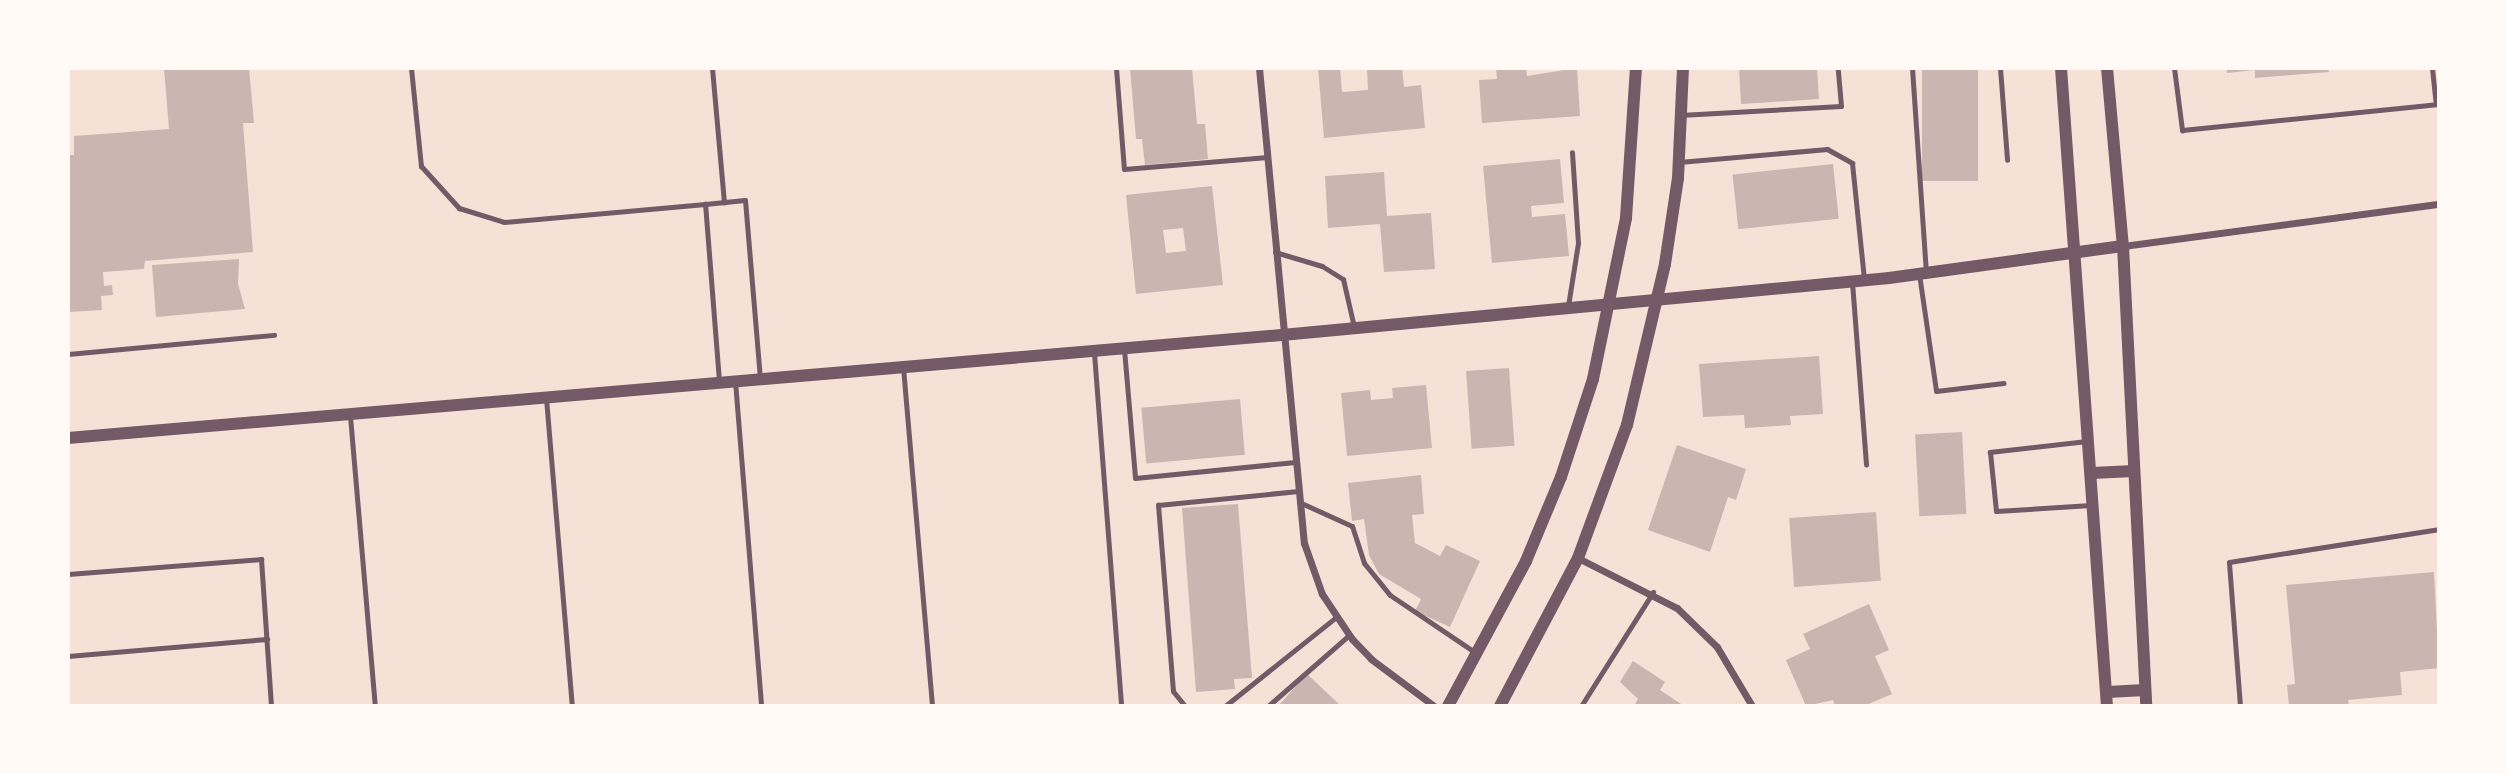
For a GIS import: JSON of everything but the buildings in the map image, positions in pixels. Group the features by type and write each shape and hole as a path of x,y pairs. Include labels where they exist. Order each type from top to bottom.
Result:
{"street":[{"path":"1259,68 1298,501 1311,569 1335,618 1349,635 1371,659 1434,706"},
{"path":"1448,706 1478,655 1526,561 1561,477 1593,379 1611,302 1630,180 1636,68"},
{"path":"1500,706 1578,558 1627,425 1659,298 1678,162 1683,68"},
{"path":"2062,68 2077,250 2107,706"},
{"path":"2107,68 2123,246 2146,706"},
{"path":"68,438 1094,348 1282,335 1568,306 1858,281 2439,204"},
{"path":"2092,473 2134,471"},
{"path":"1578,558 1653,592 1717,647 1752,706"},
{"path":"2107,692 2145,690"}],"lane":[{"path":"411,68 421,166 459,208 504,222 745,200 760,377"},
{"path":"712,68 724,202"},
{"path":"1116,68 1124,169 1267,157"},
{"path":"1681,114 1841,106 1838,68"},
{"path":"1912,68 1922,273 1936,391 2004,383"},
{"path":"2000,68 2007,160"},
{"path":"2174,68 2182,130 2437,104 2432,68"},
{"path":"1678,162 1827,149 1852,163 1866,464"},
{"path":"1568,306 1578,243 1572,152"},
{"path":"705,204 719,381"},
{"path":"1275,252 1322,266 1343,279 1354,327"},
{"path":"68,354 274,335"},
{"path":"1124,346 1135,478 1295,462"},
{"path":"1094,348 1121,706"},
{"path":"903,365 932,706"},
{"path":"735,380 761,706"},
{"path":"546,396 572,706"},
{"path":"350,413 375,706"},
{"path":"2090,440 1990,452 1996,511 2094,505"},
{"path":"1185,706 1173,691 1158,505 1298,491"},
{"path":"1298,501 1352,526 1364,563 1390,595 1478,655"},
{"path":"2240,706 2229,562 2439,529"},
{"path":"68,574 261,559 271,706"},
{"path":"1581,706 1653,592"},
{"path":"1225,706 1335,618"},
{"path":"1268,706 1349,635"},
{"path":"68,656 267,639"}]}
